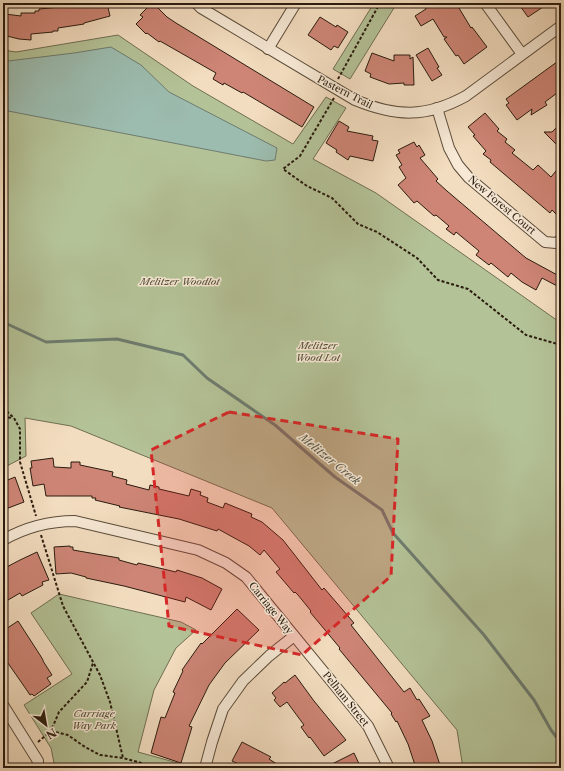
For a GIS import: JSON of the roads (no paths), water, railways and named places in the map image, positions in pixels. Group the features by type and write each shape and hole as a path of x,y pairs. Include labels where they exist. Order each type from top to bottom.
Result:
{"street":[{"name":"Pastern Trail","path":"196,3 201,8 268,49 355,100 392,112 412,114 438,108 466,96 561,26"},
{"path":"268,49 296,3"},
{"path":"485,3 522,54"},
{"name":"New Forest Court","path":"438,108 449,148 458,165 469,178 545,242 556,242 561,240"},
{"name":"Carriage Way","path":"3,540 38,524 58,521 75,521 198,550 226,563 246,577 294,636 269,656 243,681 223,709 205,768"},
{"name":"Pelham Street","path":"294,636 368,726 389,768"},
{"path":"3,705 38,761 37,768"}],"waterway":[{"name":"Melitzer Creek","path":"3,322 46,342 117,339 183,355 207,378 275,425 335,477 382,510 393,533 484,635 534,700 551,730 561,743"}],"park label":[{"name":"Melitzer Woodlot","path":"180,281"},
{"name":"Melitzer Wood Lot","path":"318,350"},
{"name":"Carriage Way Park","path":"94,718"}]}
